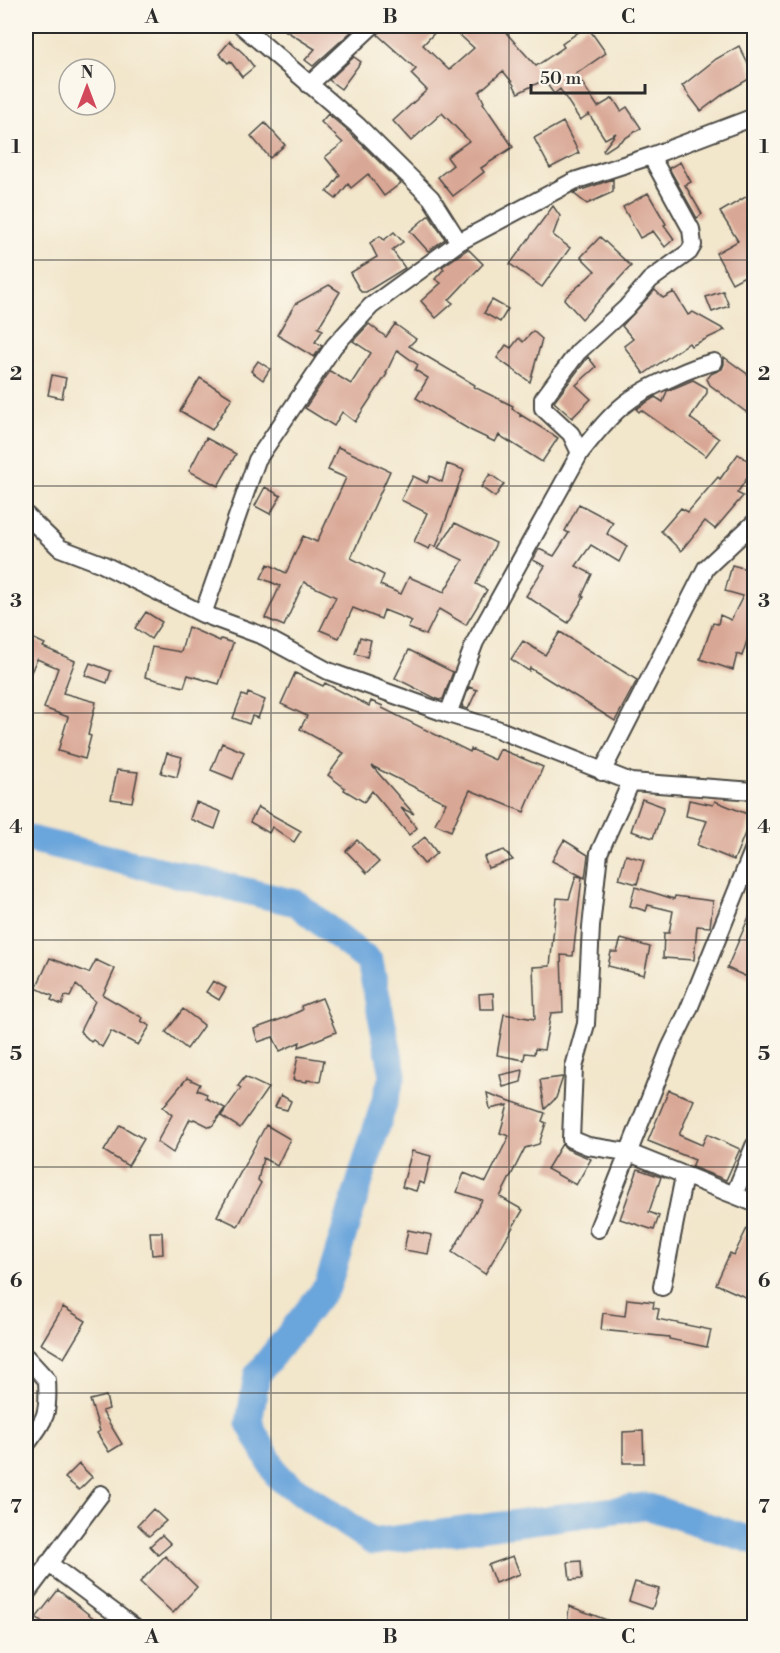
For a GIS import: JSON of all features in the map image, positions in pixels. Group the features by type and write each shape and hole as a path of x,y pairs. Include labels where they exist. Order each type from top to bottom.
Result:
{"street":[{"path":"242,26 357,125 431,198 459,242"},
{"path":"309,85 372,26"},
{"path":"203,614 257,460 334,346 371,306 459,242 574,181 651,156 754,117"},
{"path":"580,453 571,434 543,408 543,399 578,351 626,308 650,280 689,252 693,245 691,230 651,156"},
{"path":"448,714 476,642 580,453 606,420 629,400 647,388 700,365 714,362"},
{"path":"26,515 60,548 102,564 203,614 263,636 328,671 497,729 632,782 754,791"},
{"path":"602,772 706,568 754,523"},
{"path":"632,782 599,853 591,927 586,1024 574,1067 571,1138 588,1146 627,1152 754,1203"},
{"path":"598,1229 627,1152 670,1048 688,1011 754,848"},
{"path":"734,1195 754,1146"},
{"path":"662,1287 684,1176"},
{"path":"26,1358 47,1380 48,1400 45,1419 26,1445"},
{"path":"26,1594 101,1494"},
{"path":"48,1563 135,1628"}],"building":[{"path":"278,26 346,26 352,31 313,66 305,60 315,49"},
{"path":"382,26 441,26 423,45 449,70 474,48 450,26 500,26 536,66 564,47 562,44 587,26 606,53 576,74 598,107 613,98 621,111 627,107 641,128 604,152 603,150 616,133 605,139 589,114 580,120 560,89 554,94 544,80 518,93 503,71 479,92 483,103 513,147 481,168 484,172 453,196 438,177 453,165 447,157 469,141 442,113 411,141 393,121 427,90 411,74 416,69 378,35"},
{"path":"230,41 254,67 242,77 230,61 228,63 219,54"},
{"path":"739,46 754,76 701,111 682,86 716,59"},
{"path":"354,57 361,62 341,89 329,80"},
{"path":"328,114 401,183 384,196 368,174 351,188 348,184 336,199 327,192 340,175 325,157 343,143 321,122"},
{"path":"563,122 579,153 550,168 534,138"},
{"path":"265,123 285,145 270,158 251,136"},
{"path":"680,162 691,182 685,185 702,214 697,218 669,168"},
{"path":"613,179 613,192 587,204 573,193"},
{"path":"754,192 754,271 732,283 716,253 738,241 720,212"},
{"path":"648,193 666,224 664,225 674,239 665,247 653,231 640,238 623,207"},
{"path":"553,206 560,216 553,235 570,248 542,287 510,264"},
{"path":"429,215 445,239 428,251 410,231"},
{"path":"394,232 403,242 392,250 405,268 366,292 361,292 350,273 377,257 370,243 380,236 384,240"},
{"path":"600,237 631,266 582,319 564,299 595,271 581,257"},
{"path":"468,249 483,264 449,300 453,303 436,318 421,301 441,283 435,279 444,269 442,267"},
{"path":"329,285 340,292 318,328 323,330 315,342 322,346 314,357 277,335 295,304"},
{"path":"655,290 663,298 674,292 688,315 693,312 725,330 691,346 689,343 644,374 624,346 633,339 622,326"},
{"path":"723,291 729,306 712,312 706,297"},
{"path":"492,300 508,309 500,322 484,313"},
{"path":"369,324 386,337 395,324 416,339 409,346 475,385 474,387 513,406 512,409 520,416 558,438 542,462 499,435 495,442 416,398 428,378 415,370 418,365 397,350 387,374 355,422 342,412 334,426 305,408 330,371 351,384 371,353 353,341"},
{"path":"533,331 542,339 530,382 497,358 506,345 511,348 519,338 523,342"},
{"path":"588,357 596,367 576,385 591,399 572,418 554,402"},
{"path":"724,357 754,379 754,401 746,412 710,385 707,379 711,374 722,369"},
{"path":"258,361 270,369 263,380 251,371"},
{"path":"52,375 66,378 62,398 48,395"},
{"path":"200,378 232,398 212,430 180,411"},
{"path":"693,380 707,388 707,393 690,418 719,439 706,456 641,410 639,412 636,409 655,397 663,402 667,391"},
{"path":"206,438 236,454 218,486 189,471"},
{"path":"338,447 390,471 351,558 384,575 380,585 401,594 409,577 444,592 463,560 438,548 455,523 496,543 476,584 487,590 466,625 439,609 426,635 408,628 412,621 384,610 381,619 353,608 339,638 320,630 336,597 304,582 284,626 265,618 280,586 261,578 268,564 286,573 303,536 317,542 346,478 328,470"},
{"path":"738,454 754,465 737,493 743,496 715,529 705,521 681,551 661,531 681,508 688,512 718,477 720,479"},
{"path":"447,464 464,470 436,547 431,545 429,549 414,542 427,513 401,500 413,476 427,483 430,476 442,482"},
{"path":"490,474 504,484 495,497 481,487"},
{"path":"265,487 281,496 270,514 255,506"},
{"path":"579,504 613,522 607,534 627,546 619,562 591,545 576,566 592,574 582,596 584,597 568,623 526,596 545,566 533,560 539,549 554,556 569,533 565,531"},
{"path":"732,565 754,571 754,626 752,625 742,656 737,654 733,670 700,659 713,623 718,624 720,615 731,620 743,596 725,591"},
{"path":"146,612 162,622 151,639 135,628"},
{"path":"188,627 220,641 221,639 233,643 219,684 188,675 184,687 145,677 152,647 181,652"},
{"path":"560,632 637,680 615,721 530,668 529,671 511,659 523,641 545,655"},
{"path":"30,637 45,644 43,647 75,661 63,693 96,702 85,759 58,751 68,717 44,708 58,668 37,659 26,683 26,647"},
{"path":"360,637 371,640 367,657 355,654"},
{"path":"409,650 453,672 443,699 439,700 395,678"},
{"path":"90,663 111,671 107,683 85,675"},
{"path":"295,673 323,686 325,683 369,706 371,701 383,706 382,708 470,752 471,749 495,760 500,749 543,767 524,812 470,790 451,831 435,824 446,803 372,766 414,814 401,808 417,828 409,835 372,791 364,802 344,790 345,788 328,775 344,753 300,729 307,716 281,704"},
{"path":"469,687 477,690 468,709 462,707"},
{"path":"248,693 265,700 258,718 252,716 249,724 233,718 242,695 247,697"},
{"path":"222,743 244,752 233,779 211,770"},
{"path":"167,753 182,757 177,777 161,773"},
{"path":"117,770 138,772 132,802 111,799"},
{"path":"642,799 664,807 653,838 631,831"},
{"path":"689,800 713,805 715,801 752,816 734,860 697,845 707,821 686,816"},
{"path":"196,802 221,812 215,829 190,819"},
{"path":"258,807 301,831 294,842 272,827 269,833 250,822"},
{"path":"425,837 437,853 424,864 411,848"},
{"path":"357,840 379,862 367,873 346,851"},
{"path":"564,840 588,855 585,878 552,861"},
{"path":"504,850 513,860 488,868 484,857"},
{"path":"626,855 644,860 637,884 619,879"},
{"path":"576,876 582,877 573,956 561,955 563,1012 551,1013 544,1050 535,1049 534,1054 525,1053 524,1060 497,1055 504,1014 535,1019 533,967 550,966 557,898 569,899"},
{"path":"635,887 674,899 675,896 713,901 710,927 697,926 694,960 663,958 664,933 669,933 673,911 648,905 646,911 630,906"},
{"path":"754,905 754,980 727,968"},
{"path":"621,939 650,947 644,975 608,966 611,952 617,952"},
{"path":"50,958 89,973 96,960 115,969 103,995 143,1018 141,1021 150,1026 138,1045 111,1031 102,1047 93,1040 91,1042 80,1031 95,1001 76,985 70,997 65,996 62,1005 51,1000 53,996 36,988"},
{"path":"213,981 226,988 219,1000 206,992"},
{"path":"493,993 494,1009 480,1009 479,994"},
{"path":"322,998 336,1032 299,1047 300,1042 280,1051 273,1037 258,1042 254,1029 287,1017 302,1010 301,1006"},
{"path":"183,1009 204,1025 187,1049 166,1032"},
{"path":"298,1056 324,1060 320,1082 293,1080"},
{"path":"523,1070 521,1082 503,1087 500,1075"},
{"path":"245,1077 268,1088 240,1128 221,1116 241,1088 238,1086"},
{"path":"563,1077 556,1098 545,1109 540,1080"},
{"path":"187,1078 200,1084 197,1090 207,1094 206,1098 225,1108 210,1127 190,1119 173,1153 157,1142 172,1115 163,1107"},
{"path":"669,1090 694,1100 679,1135 702,1145 707,1134 740,1149 726,1180 692,1167 695,1160 648,1141"},
{"path":"487,1093 545,1113 542,1121 546,1123 539,1144 525,1148 500,1197 523,1210 485,1274 452,1252 482,1200 457,1192 464,1173 486,1182 509,1136 500,1133 508,1105 490,1109"},
{"path":"281,1095 291,1101 287,1110 275,1107"},
{"path":"120,1125 144,1139 128,1166 104,1151"},
{"path":"266,1125 290,1139 277,1166 263,1158 258,1180 261,1183 238,1226 217,1216"},
{"path":"562,1144 567,1149 591,1159 576,1185 547,1169"},
{"path":"412,1151 431,1156 424,1184 419,1182 416,1191 402,1187"},
{"path":"638,1169 661,1177 649,1212 659,1216 654,1230 620,1219"},
{"path":"754,1214 754,1301 716,1284 730,1253 734,1255"},
{"path":"408,1230 432,1235 428,1254 404,1250"},
{"path":"150,1232 162,1232 163,1254 152,1255"},
{"path":"627,1299 654,1302 653,1308 659,1309 657,1319 711,1330 707,1347 669,1339 669,1337 601,1330 603,1313 625,1316"},
{"path":"63,1307 86,1321 64,1358 41,1344"},
{"path":"106,1396 109,1409 102,1411 122,1444 109,1452 97,1433 100,1431 90,1400"},
{"path":"643,1431 644,1463 623,1463 623,1432"},
{"path":"79,1464 92,1477 79,1490 65,1478"},
{"path":"153,1509 166,1521 149,1536 138,1525"},
{"path":"162,1535 171,1544 158,1555 150,1546"},
{"path":"165,1556 197,1587 173,1613 140,1582"},
{"path":"513,1556 520,1574 495,1583 488,1565"},
{"path":"581,1561 582,1579 570,1580 568,1562"},
{"path":"635,1582 659,1589 652,1609 629,1601"},
{"path":"58,1590 106,1628 49,1628 36,1618"},
{"path":"569,1606 623,1626 623,1628 567,1628"}],"waterway":[{"path":"26,838 296,903 370,962 393,1074 328,1285 257,1375 249,1423 278,1477 373,1542 646,1506 754,1541"}]}
